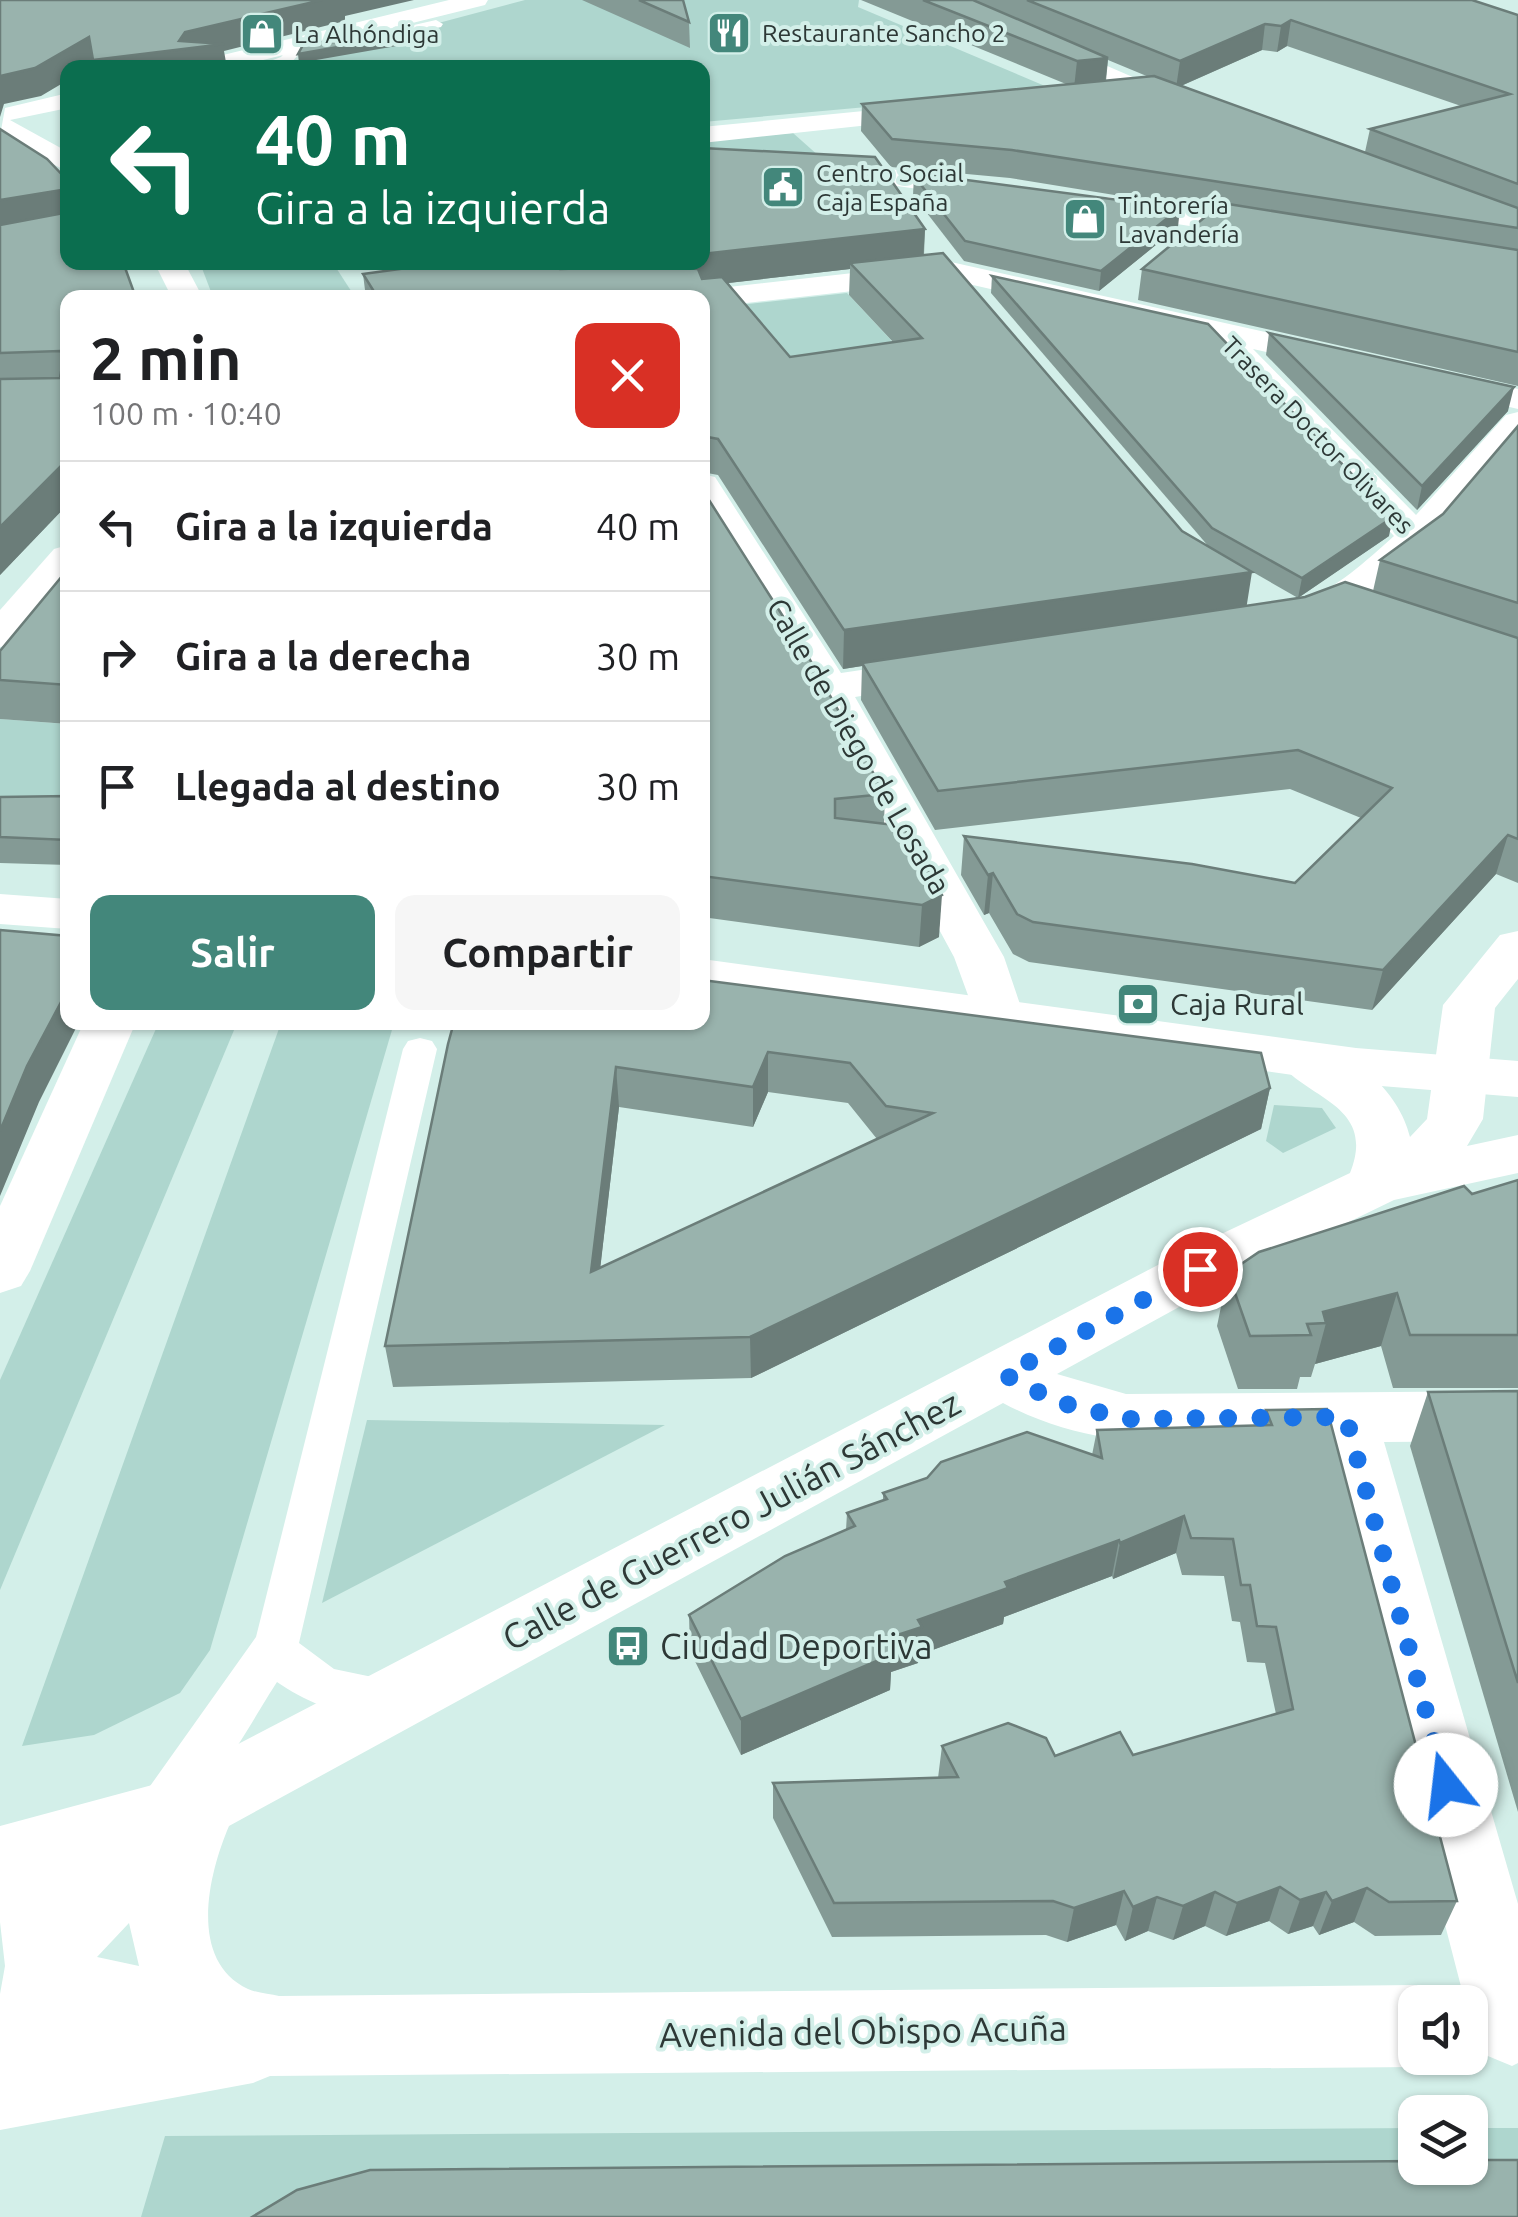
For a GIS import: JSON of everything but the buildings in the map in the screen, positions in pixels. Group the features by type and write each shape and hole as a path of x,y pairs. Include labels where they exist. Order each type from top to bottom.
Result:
{"street":[{"path":"229,60 476,0"},
{"path":"936,0 1165,96 1103,96"},
{"path":"5,119 60,102"},
{"path":"710,133 956,110"},
{"path":"5,119 60,132"},
{"path":"5,119 60,158"},
{"path":"802,125 834,159 814,168"},
{"path":"710,162 814,168 911,198 1009,194"},
{"path":"1087,203 1307,235"},
{"path":"1184,242 1211,220"},
{"path":"930,243 988,316"},
{"path":"710,298 950,271 1368,365"},
{"path":"1105,306 1134,283"},
{"name":"Trasera Doctor Olivares","path":"1218,331 1418,539"},
{"path":"1406,374 1518,399"},
{"path":"1272,614 1334,600 1418,539 1518,422"},
{"name":"Calle de Diego de Losada","path":"710,498 830,688 979,958 998,1016"},
{"path":"0,635 60,566"},
{"path":"1334,600 1390,618"},
{"path":"830,688 968,667"},
{"path":"0,910 60,914"},
{"name":"Calle de Guerrero Julián Sánchez","path":"0,1864 168,1815 402,1695 1200,1269 1372,1189 1424,1158 1444,1139 1458,1109 1490,1078 1469,1005 1518,946"},
{"path":"710,976 1304,1059 1490,1078"},
{"path":"0,1271 106,1030"},
{"path":"1304,1059 1347,1082 1376,1116 1384,1158 1372,1189"},
{"name":"Calle de Guerrero Julián Sánchez","path":"1372,1189 1518,1154"},
{"path":"1005,1375 1058,1402 1114,1417 1518,1416"},
{"path":"1346,1417 1500,2025"},
{"path":"168,1815 172,1875 170,1937 175,1967 188,1990 232,2028"},
{"name":"Calle de Guerrero Julián Sánchez","path":"46,1969 168,1826 168,1815"},
{"path":"0,1864 34,1900 46,1934 46,1969 32,2024 0,2073"},
{"name":"Avenida del Obispo Acuña","path":"46,1969 232,2028 279,2037 1398,2026"},
{"name":"Avenida del Obispo Acuña","path":"0,2088 272,2039 310,2037"}],"lane":[{"path":"286,60 300,42 361,42 436,24"},
{"path":"168,1815 194,1765 277,1643 420,1048"},
{"path":"277,1643 286,1661 330,1687 366,1696 402,1695"}],"green space":[{"path":"525,0 859,0 858,7 1045,86 1032,92 710,121 710,60 299,60"},
{"path":"793,133 820,157 710,157 710,139"},
{"path":"203,270 338,270 350,290 210,290"},
{"path":"847,293 890,339 903,362 710,393 710,357 721,307"},
{"path":"0,719 60,723 60,811 0,811"},
{"path":"155,1030 234,1030 0,1590 0,1380"},
{"path":"278,1030 392,1030 210,1650 180,1693 94,1735 22,1746"},
{"path":"1274,1105 1322,1108 1336,1128 1283,1153 1266,1141"},
{"path":"367,1420 665,1425 322,1603"},
{"path":"1398,2128 1398,2185 1488,2185 1488,2128 1518,2128 1518,2217 141,2217 165,2136"}],"place":[{"name":"Restaurante Sancho 2","path":"729,33"},
{"name":"La Alhóndiga","path":"262,34"},
{"name":"Centro Social Caja España","path":"783,187"},
{"name":"Tintorería Lavandería","path":"1085,219"},
{"name":"Caja Rural","path":"1138,1004"},
{"name":"Ciudad Deportiva","path":"628,1646"}],"route":[{"path":"1200,1269 1005,1375 1058,1402 1101,1416 1153,1420 1346,1417 1446,1785"}]}
